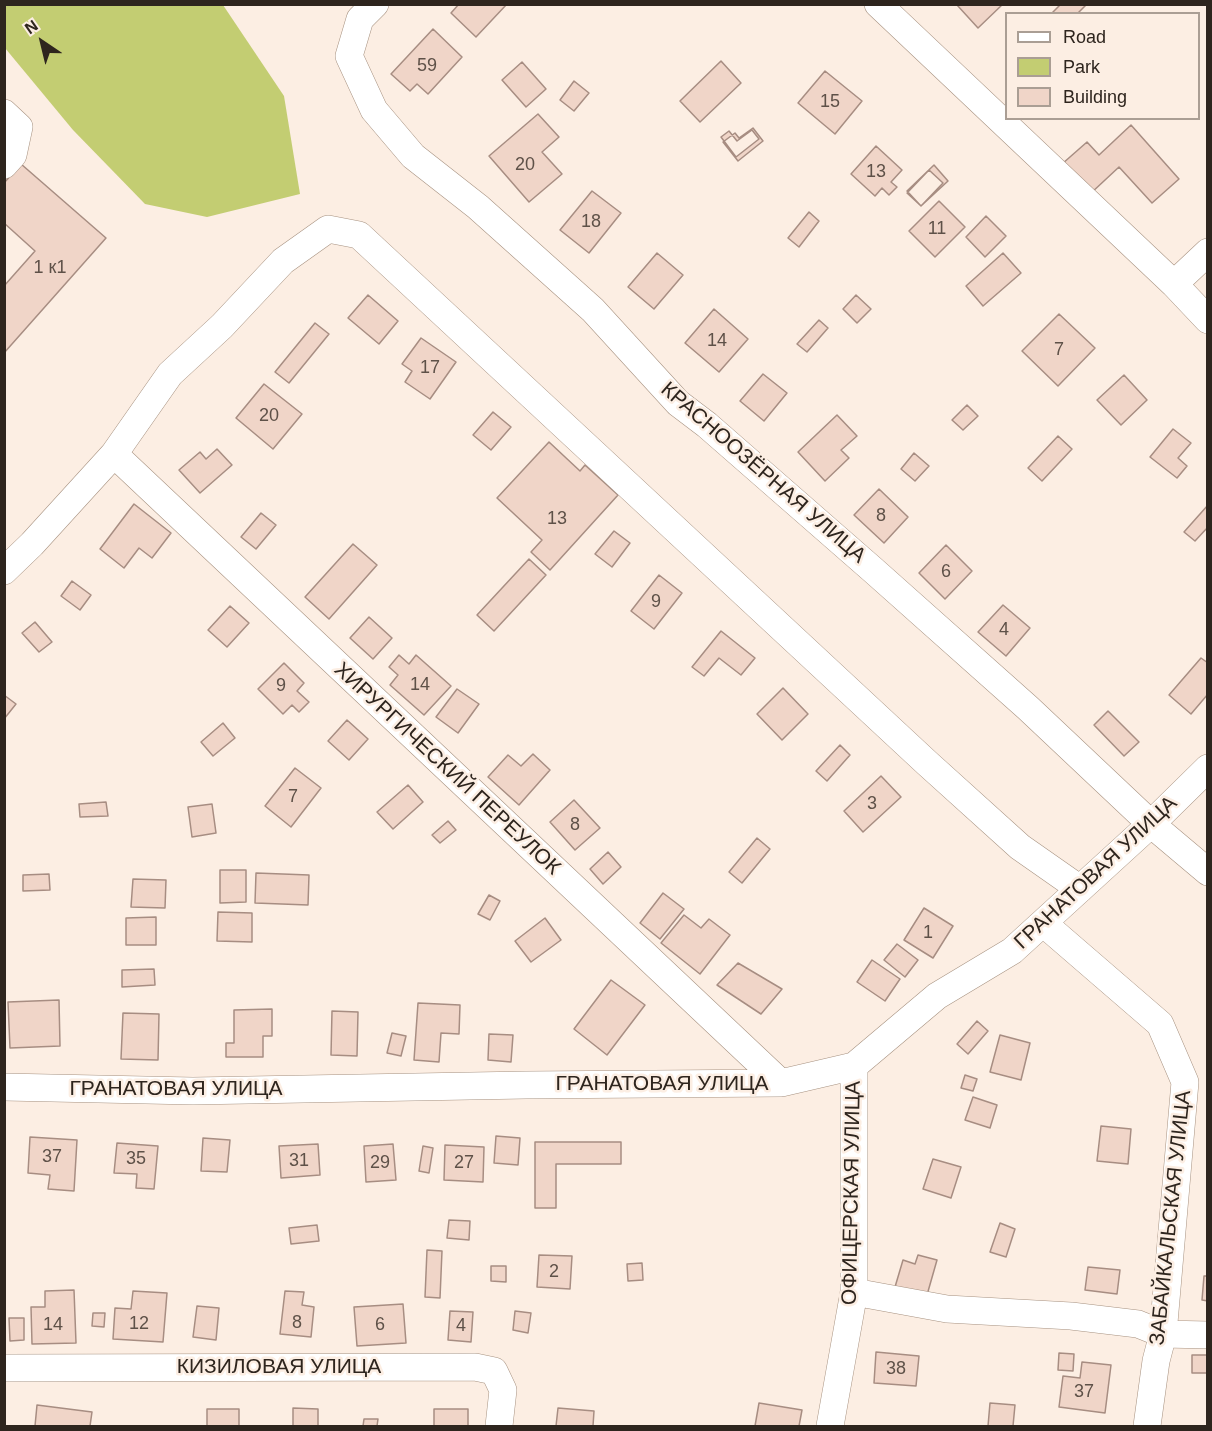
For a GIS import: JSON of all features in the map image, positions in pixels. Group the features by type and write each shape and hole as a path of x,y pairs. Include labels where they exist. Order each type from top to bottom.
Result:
{"street":[{"path":"884,6 1174,284 1208,320"},
{"name":"КРАСНООЗЁРНАЯ УЛИЦА","path":"368,12 349,56 374,110 413,156 478,207 593,310 678,403 707,425 873,570 1028,708 1151,824 1208,872"},
{"path":"4,113 19,127 13,155 4,165"},
{"path":"4,571 32,544 114,454 170,374 222,326 283,261 328,229 359,234 927,763 1020,847 1080,889"},
{"path":"1174,284 1208,252"},
{"name":"ХИРУРГИЧЕСКИЙ ПЕРЕУЛОК","path":"114,454 781,1083"},
{"name":"ГРАНАТОВАЯ УЛИЦА","path":"4,1088 193,1091 781,1083 854,1066 937,996 1012,951 1151,824 1208,768"},
{"name":"ЗАБАЙКАЛЬСКАЯ УЛИЦА","path":"1043,923 1160,1024 1195,1077 1185,1082 1163,1334 1156,1361 1147,1426"},
{"name":"ОФИЦЕРСКАЯ УЛИЦА","path":"830,1426 854,1292 854,1066"},
{"path":"854,1292 947,1309 1071,1316 1138,1324 1163,1334 1208,1335"},
{"name":"КИЗИЛОВАЯ УЛИЦА","path":"4,1368 475,1367 494,1371 503,1390 499,1426"}],"green space":[{"path":"4,5 223,5 284,96 300,194 207,217 145,204 73,130 5,48"}],"building":[{"path":"459,4 507,4 476,37 451,13"},
{"path":"957,4 1003,4 978,28"},
{"path":"1061,4 1087,4 1079,12 1053,12"},
{"path":"433,29 462,57 428,94 417,84 410,91 391,74"},
{"path":"721,61 741,83 700,122 680,101"},
{"path":"522,62 546,89 526,107 502,80"},
{"path":"825,71 862,101 835,134 798,103"},
{"path":"574,81 589,93 574,111 560,100"},
{"path":"538,114 559,137 542,152 562,174 529,202 489,156"},
{"path":"1131,125 1179,179 1152,203 1119,167 1090,194 1062,164 1087,142 1099,155"},
{"path":"753,128 763,141 738,161 723,142 735,133 739,138"},
{"path":"752,130 759,139 736,157 721,137 729,131 737,141"},
{"path":"876,146 902,170 891,182 897,187 889,195 882,188 875,196 851,174"},
{"path":"21,164 106,238 4,353 4,286 35,251 4,223 4,183"},
{"path":"934,165 948,181 921,206 907,191"},
{"path":"929,170 943,183 921,206 907,193"},
{"path":"592,191 621,213 589,253 560,230"},
{"path":"939,201 965,227 935,257 909,231"},
{"path":"809,212 819,221 799,247 788,238"},
{"path":"986,216 1006,236 985,257 966,237"},
{"path":"657,253 683,275 654,309 628,287"},
{"path":"1003,253 1021,273 983,306 966,286"},
{"path":"368,295 398,321 379,344 348,318"},
{"path":"856,295 871,309 857,323 843,309"},
{"path":"714,309 748,339 719,372 685,343"},
{"path":"1059,314 1095,348 1058,386 1022,351"},
{"path":"819,320 828,328 807,352 797,344"},
{"path":"315,323 329,334 289,383 275,372"},
{"path":"421,338 456,362 430,399 405,382 412,371 402,364"},
{"path":"763,374 787,393 764,421 740,401"},
{"path":"1124,375 1147,400 1121,425 1097,400"},
{"path":"264,384 302,414 273,449 236,418"},
{"path":"967,405 978,416 963,430 952,420"},
{"path":"493,412 511,427 491,450 473,435"},
{"path":"837,415 857,436 841,450 849,458 825,481 798,452"},
{"path":"1173,429 1191,443 1178,458 1187,466 1177,478 1150,457"},
{"path":"1058,436 1072,449 1042,481 1028,468"},
{"path":"549,442 580,471 585,465 618,495 550,570 531,552 542,540 497,498"},
{"path":"217,449 232,465 200,493 179,470 200,452 206,459"},
{"path":"914,453 929,466 915,481 901,469"},
{"path":"879,489 908,517 884,543 854,515"},
{"path":"134,504 171,533 152,558 139,548 124,568 100,549"},
{"path":"1208,505 1208,527 1195,541 1184,532"},
{"path":"261,513 276,525 256,549 241,537"},
{"path":"614,531 630,543 612,567 595,554"},
{"path":"353,544 377,565 329,619 305,597"},
{"path":"946,545 972,571 945,599 919,573"},
{"path":"529,559 546,575 494,631 477,615"},
{"path":"659,575 682,593 654,629 631,611"},
{"path":"72,581 91,595 80,610 61,596"},
{"path":"1003,605 1030,628 1006,656 978,632"},
{"path":"230,606 249,623 227,647 208,630"},
{"path":"369,617 392,638 373,659 350,638"},
{"path":"35,622 52,642 39,652 22,633"},
{"path":"721,631 755,658 741,675 719,658 704,676 692,667"},
{"path":"399,655 409,664 416,655 451,686 424,715 390,685 398,675 389,667"},
{"path":"1201,658 1208,663 1208,694 1191,714 1169,695"},
{"path":"284,663 304,683 297,691 309,702 299,712 292,705 283,714 258,689"},
{"path":"783,688 808,714 782,740 757,714"},
{"path":"457,689 479,704 458,733 436,717"},
{"path":"4,695 16,704 4,719"},
{"path":"1108,711 1139,742 1124,756 1094,725"},
{"path":"347,720 368,739 349,760 328,741"},
{"path":"223,723 235,738 213,756 201,742"},
{"path":"840,745 850,755 827,781 816,771"},
{"path":"533,754 550,770 519,805 488,777 508,755 521,766"},
{"path":"295,768 321,788 291,827 265,806"},
{"path":"881,776 901,797 863,832 844,811"},
{"path":"408,785 423,802 393,829 377,812"},
{"path":"574,800 600,828 575,850 550,822"},
{"path":"106,802 108,816 80,817 79,804"},
{"path":"212,804 216,833 192,837 188,807"},
{"path":"448,821 456,830 440,843 432,835"},
{"path":"757,838 770,849 742,883 729,872"},
{"path":"608,852 621,867 603,884 590,869"},
{"path":"220,870 246,870 246,902 220,903"},
{"path":"256,873 309,875 308,905 255,903"},
{"path":"49,874 50,890 23,891 23,875"},
{"path":"133,879 166,880 165,908 131,907"},
{"path":"663,893 684,909 660,939 640,923"},
{"path":"489,895 500,901 490,920 478,914"},
{"path":"924,908 953,926 933,958 904,940"},
{"path":"218,912 252,913 252,942 217,941"},
{"path":"684,915 701,928 709,919 730,935 700,974 661,943"},
{"path":"156,917 156,945 126,945 126,918"},
{"path":"545,918 561,940 531,962 515,941"},
{"path":"897,944 918,960 905,977 884,960"},
{"path":"872,960 900,979 885,1001 857,982"},
{"path":"738,963 782,989 761,1014 717,985"},
{"path":"154,969 155,985 122,987 122,970"},
{"path":"611,980 645,1005 607,1055 574,1029"},
{"path":"59,1000 60,1046 10,1048 8,1002"},
{"path":"418,1003 460,1005 459,1034 441,1033 439,1062 414,1060"},
{"path":"272,1009 272,1036 263,1036 263,1057 226,1057 226,1043 234,1043 234,1010"},
{"path":"332,1011 358,1012 357,1056 331,1055"},
{"path":"123,1013 159,1014 158,1060 121,1059"},
{"path":"977,1021 988,1031 968,1054 957,1044"},
{"path":"392,1033 406,1036 401,1056 387,1053"},
{"path":"489,1034 513,1035 511,1062 488,1060"},
{"path":"1000,1035 1030,1043 1021,1080 990,1072"},
{"path":"965,1075 977,1079 973,1091 961,1088"},
{"path":"973,1097 997,1105 990,1128 965,1120"},
{"path":"1101,1126 1131,1129 1128,1164 1097,1161"},
{"path":"496,1136 520,1138 518,1165 494,1163"},
{"path":"30,1137 77,1140 74,1191 48,1189 50,1175 28,1173"},
{"path":"203,1138 230,1140 227,1172 201,1171"},
{"path":"535,1142 621,1142 621,1164 556,1164 556,1208 535,1208"},
{"path":"117,1143 158,1146 154,1189 136,1188 137,1174 114,1173"},
{"path":"318,1144 320,1175 281,1178 279,1146"},
{"path":"393,1144 396,1180 366,1182 364,1146"},
{"path":"445,1145 484,1147 483,1182 444,1180"},
{"path":"423,1146 433,1148 429,1173 419,1171"},
{"path":"933,1159 961,1167 951,1198 923,1189"},
{"path":"449,1220 470,1221 469,1240 447,1238"},
{"path":"1000,1223 1015,1229 1006,1257 990,1252"},
{"path":"317,1225 319,1241 291,1244 289,1228"},
{"path":"427,1250 442,1251 440,1298 425,1297"},
{"path":"539,1255 572,1256 570,1289 537,1287"},
{"path":"918,1255 937,1260 927,1295 895,1287 903,1260 915,1264"},
{"path":"642,1263 643,1280 628,1281 627,1264"},
{"path":"491,1266 506,1266 506,1282 491,1281"},
{"path":"1088,1267 1120,1270 1117,1294 1085,1290"},
{"path":"1204,1276 1208,1276 1208,1301 1202,1300"},
{"path":"74,1290 76,1343 32,1344 31,1307 45,1307 45,1291"},
{"path":"133,1291 167,1293 163,1342 113,1339 115,1308 131,1309"},
{"path":"285,1291 304,1292 302,1305 314,1307 311,1337 280,1334"},
{"path":"403,1304 406,1343 357,1346 354,1307"},
{"path":"197,1306 219,1308 216,1340 193,1337"},
{"path":"450,1311 473,1312 471,1342 448,1340"},
{"path":"515,1311 531,1313 528,1333 513,1330"},
{"path":"93,1313 105,1313 104,1327 92,1326"},
{"path":"9,1318 24,1318 24,1340 10,1341"},
{"path":"876,1352 919,1356 916,1386 874,1383"},
{"path":"1059,1353 1074,1354 1073,1371 1058,1370"},
{"path":"1192,1355 1208,1355 1208,1373 1192,1373"},
{"path":"1082,1362 1111,1365 1105,1413 1059,1407 1063,1376 1080,1378"},
{"path":"759,1403 802,1410 799,1426 755,1426"},
{"path":"990,1403 1015,1405 1013,1426 988,1426"},
{"path":"37,1405 92,1412 90,1426 35,1426"},
{"path":"293,1408 318,1409 318,1426 293,1426"},
{"path":"558,1408 594,1411 593,1426 556,1426"},
{"path":"207,1409 239,1409 239,1426 207,1426"},
{"path":"434,1409 468,1409 468,1426 434,1426"},
{"path":"364,1419 378,1419 377,1426 363,1426"}]}
